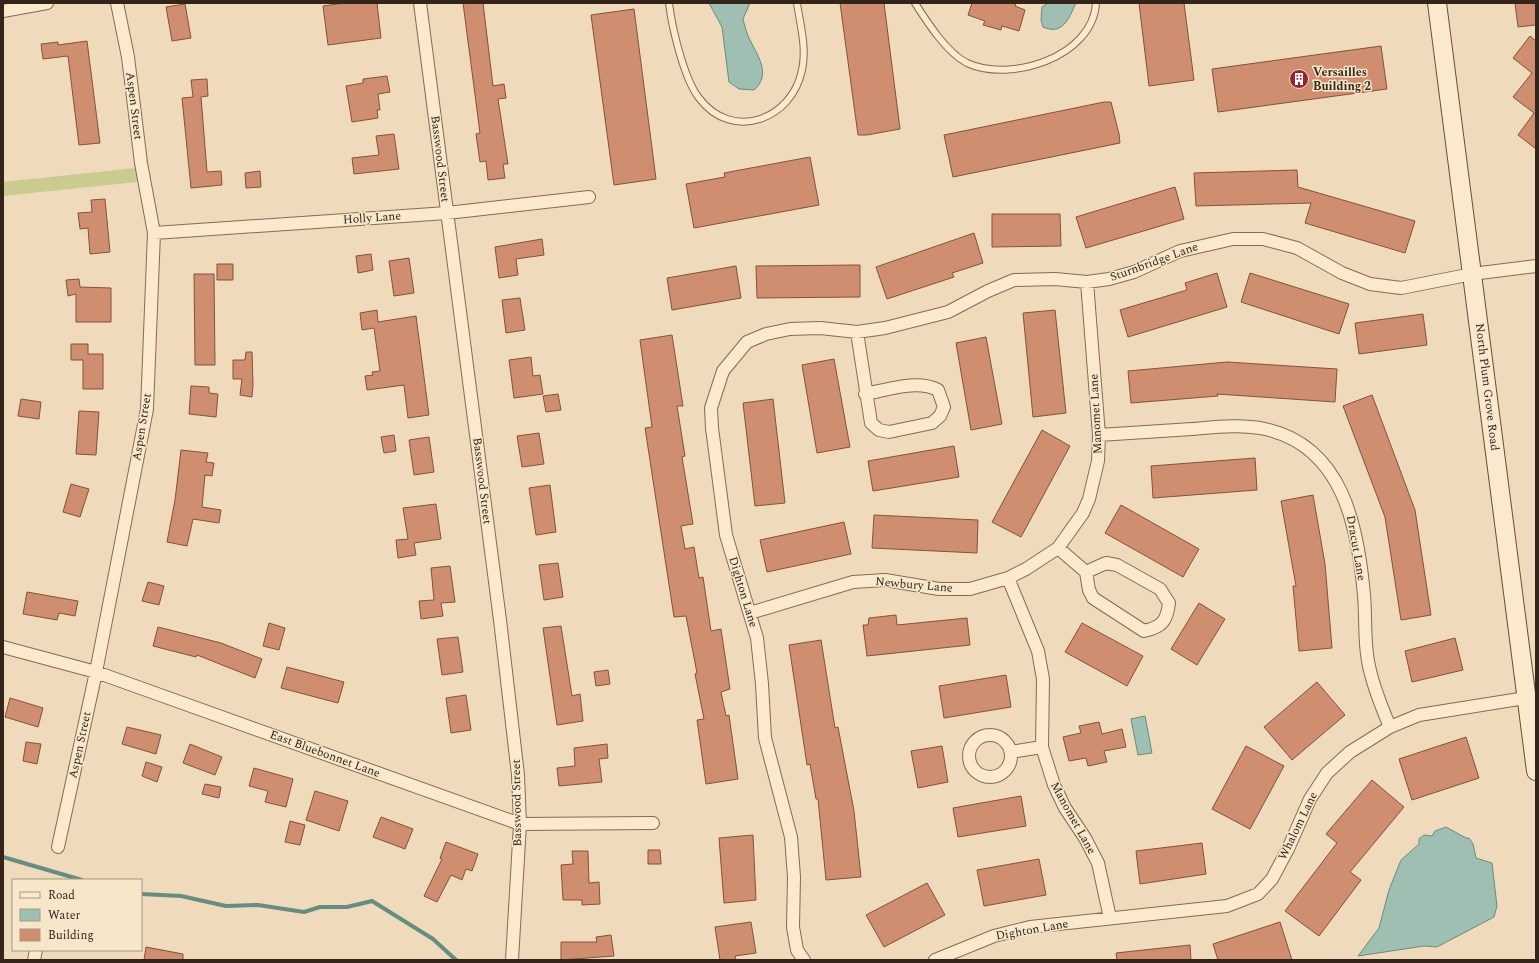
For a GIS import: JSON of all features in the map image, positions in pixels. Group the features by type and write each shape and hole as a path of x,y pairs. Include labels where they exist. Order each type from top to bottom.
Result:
{"street":[{"path":"3,11 47,3"},
{"name":"Aspen Street","path":"58,847 96,672 147,409 154,233 141,163 128,57 117,3"},
{"name":"Basswood Street","path":"420,3 500,620 518,774 520,824 512,960"},
{"name":"North Plum Grove Road","path":"1437,3 1536,771"},
{"name":"Holly Lane","path":"154,233 447,213 589,197"},
{"name":"Sturnbridge Lane","path":"857,332 885,328 948,312 988,291 1014,280 1055,279 1087,282 1109,279 1134,272 1180,251 1233,239 1263,239 1297,248 1342,273 1370,284 1400,288 1472,274 1536,266"},
{"name":"Manomet Lane","path":"1087,282 1099,435 1098,461 1089,498 1072,530 1058,548 1026,569 1008,578 1038,651 1043,679 1042,747 1054,785 1065,808 1086,838 1098,864 1110,918"},
{"name":"Dighton Lane","path":"804,960 797,950 793,927 794,877 791,837 765,738 762,684 757,638 726,535 712,428 711,408 723,371 748,342 766,334 790,329 820,328 857,332"},
{"path":"857,332 865,394 871,423 878,430 889,432 932,423 940,416 944,407 938,390 928,385 919,385 865,394"},
{"name":"Dracut Lane","path":"1099,435 1220,427 1264,429 1292,440 1318,459 1328,469 1337,483 1351,515 1358,547 1364,595 1368,661 1380,702 1390,727"},
{"path":"1058,548 1086,572 1089,590 1093,598 1144,631 1156,629 1167,617 1169,603 1160,589 1117,565 1106,563 1086,572"},
{"name":"Newbury Lane","path":"750,613 853,582 885,580 955,590 970,589 1008,578"},
{"name":"East Bluebonnet Lane","path":"3,647 96,672 520,824 654,823"},
{"name":"Whalom Lane","path":"1110,918 1227,906 1258,894 1272,879 1288,850 1310,799 1327,773 1350,752 1390,727 1419,715 1526,698"},
{"path":"1010,752 1042,747"},
{"name":"Dighton Lane","path":"935,960 994,936 1030,927 1110,918"}],"lane":[{"path":"669,3 676,40 690,80 699,98 724,119 740,122 757,120 769,116 785,105 797,86 803,69 803,47 797,3"},
{"path":"915,3 940,38 966,62 998,71 1020,69 1040,64 1059,55 1082,35 1096,12 1096,3"}],"green space":[{"path":"136,168 137,182 3,196 3,182"}],"water":[{"path":"709,3 750,3 743,19 748,37 760,60 763,72 759,84 754,90 739,89 729,82 722,27"},
{"path":"1048,3 1076,3 1068,20 1064,24 1056,29 1050,29 1043,27 1041,20 1042,7"},
{"path":"1145,716 1152,753 1138,755 1131,719"},
{"path":"1446,827 1466,838 1469,838 1473,844 1476,858 1492,863 1497,906 1494,917 1437,947 1424,946 1358,956 1379,928 1389,890 1401,860 1419,844 1419,839 1424,835 1432,836 1435,831"}],"building":[{"path":"344,3 377,3 381,38 328,45 323,6"},
{"path":"463,3 483,3 493,86 504,84 506,98 498,99 508,164 503,164 505,178 488,180 486,161 480,162 476,134 480,133"},
{"path":"840,3 884,3 900,129 867,135 858,135"},
{"path":"972,3 1016,3 1015,6 1025,10 1019,31 1002,26 1001,30 983,25 985,21 968,15"},
{"path":"1139,3 1184,3 1194,80 1149,86"},
{"path":"1515,3 1536,3 1536,25 1518,27"},
{"path":"185,4 191,38 172,41 166,7"},
{"path":"634,9 656,179 614,185 591,15"},
{"path":"1530,36 1536,41 1536,149 1518,135 1534,113 1513,97 1532,73 1513,58"},
{"path":"87,41 100,143 79,145 68,56 43,59 41,44 58,42 58,45"},
{"name":"Versailles Building 2","path":"1381,46 1387,89 1218,112 1212,69"},
{"path":"387,76 390,92 378,94 380,110 377,110 378,118 352,122 346,86 363,83 363,79"},
{"path":"207,79 208,96 201,97 207,172 221,171 222,185 191,188 182,98 193,97 191,80"},
{"path":"1104,102 1111,102 1120,143 953,177 944,135"},
{"path":"394,134 399,169 354,174 352,158 379,155 376,136"},
{"path":"810,157 819,205 694,228 686,184 725,177 724,173"},
{"path":"1297,170 1298,187 1415,221 1405,253 1305,223 1311,203 1196,206 1194,173"},
{"path":"260,171 261,187 246,188 245,173"},
{"path":"1175,187 1184,219 1086,248 1076,217"},
{"path":"105,199 110,252 90,254 88,228 80,229 78,213 92,212 91,200"},
{"path":"992,214 1060,214 1061,246 992,247"},
{"path":"974,233 983,263 952,273 954,277 887,299 876,267"},
{"path":"542,239 544,255 516,259 518,275 499,278 495,247"},
{"path":"371,254 373,270 358,273 356,256"},
{"path":"409,258 414,293 394,296 389,261"},
{"path":"217,264 233,264 233,280 217,280"},
{"path":"860,265 860,297 757,298 756,266"},
{"path":"736,266 741,298 672,310 667,278"},
{"path":"1217,273 1227,307 1128,337 1120,310 1187,290 1185,283"},
{"path":"1250,273 1349,304 1339,334 1241,302"},
{"path":"194,274 214,274 215,365 195,365"},
{"path":"79,279 80,287 111,288 111,322 76,322 76,294 68,296 66,280"},
{"path":"520,298 525,330 506,333 502,300"},
{"path":"377,310 378,322 416,316 429,415 408,418 404,385 367,390 365,376 373,375 372,372 380,371 374,328 362,330 360,313"},
{"path":"1055,310 1066,413 1033,417 1023,313"},
{"path":"1423,314 1427,345 1359,354 1355,323"},
{"path":"672,335 683,406 677,406 685,456 682,457 693,524 681,526 685,549 694,547 699,578 703,577 711,631 721,629 730,689 721,692 726,716 729,715 738,779 706,784 697,720 704,719 695,674 697,673 686,616 674,617 645,428 652,427 640,340"},
{"path":"986,337 1002,424 971,430 956,343"},
{"path":"71,344 88,344 88,354 103,354 103,389 83,389 83,360 71,360"},
{"path":"246,352 252,352 252,397 240,395 242,379 233,379 233,360 245,360"},
{"path":"531,357 533,376 540,375 543,394 514,398 509,360"},
{"path":"834,359 850,447 817,453 802,365"},
{"path":"1227,362 1337,369 1335,402 1217,394 1218,396 1131,403 1128,371"},
{"path":"191,386 209,387 209,393 218,394 216,417 189,414"},
{"path":"558,394 561,410 546,412 543,396"},
{"path":"1372,395 1415,510 1431,615 1401,620 1385,517 1343,406"},
{"path":"21,399 41,402 39,419 18,416"},
{"path":"773,399 785,503 755,506 743,403"},
{"path":"79,411 99,412 96,455 76,454"},
{"path":"1042,430 1070,446 1021,537 992,522"},
{"path":"539,433 544,464 522,467 517,436"},
{"path":"394,435 396,451 384,453 381,437"},
{"path":"429,437 434,472 414,475 409,440"},
{"path":"954,446 959,477 873,491 868,461"},
{"path":"181,450 208,453 206,462 214,463 212,476 205,475 202,507 221,510 219,523 193,519 187,546 167,542 175,500"},
{"path":"1255,458 1257,490 1153,498 1151,466"},
{"path":"71,484 89,489 80,517 63,512"},
{"path":"550,485 556,532 536,535 529,488"},
{"path":"1313,495 1325,564 1332,648 1299,651 1293,586 1296,586 1281,501"},
{"path":"436,504 441,539 414,543 416,555 398,558 396,540 408,539 403,508"},
{"path":"1121,505 1199,549 1183,577 1105,533"},
{"path":"874,515 978,520 977,553 872,548"},
{"path":"844,522 851,554 767,572 760,540"},
{"path":"558,563 563,597 544,600 539,565"},
{"path":"450,566 455,602 441,603 443,616 421,619 419,601 434,600 431,568"},
{"path":"148,582 164,586 159,605 142,601"},
{"path":"27,592 78,601 75,616 59,613 57,620 23,614"},
{"path":"1199,603 1225,619 1197,665 1171,649"},
{"path":"896,615 897,625 967,618 970,645 867,656 863,625 868,625 869,618"},
{"path":"269,623 285,628 279,650 263,646"},
{"path":"1082,623 1143,656 1127,686 1065,652"},
{"path":"561,626 572,696 580,694 583,721 557,725 543,628"},
{"path":"158,627 221,643 262,659 255,678 197,655 196,657 153,646"},
{"path":"458,637 463,672 442,675 437,639"},
{"path":"1455,638 1463,670 1412,682 1405,651"},
{"path":"821,640 835,728 838,727 854,811 861,877 826,880 818,799 816,799 810,764 807,765 789,645"},
{"path":"287,667 344,682 338,703 281,688"},
{"path":"608,670 610,684 596,686 594,672"},
{"path":"1006,675 1011,707 944,718 939,686"},
{"path":"1317,682 1345,715 1292,760 1264,727"},
{"path":"466,695 471,730 451,733 446,698"},
{"path":"10,698 43,708 38,727 5,717"},
{"path":"1099,722 1102,734 1122,729 1126,747 1104,751 1107,762 1088,766 1086,758 1069,761 1063,737 1081,733 1079,726"},
{"path":"127,727 161,735 156,754 122,744"},
{"path":"1466,737 1479,778 1412,800 1399,759"},
{"path":"26,742 41,744 37,764 23,761"},
{"path":"190,744 222,757 215,775 183,763"},
{"path":"607,744 608,758 599,759 602,782 559,786 557,768 575,766 574,748"},
{"path":"942,746 948,782 918,788 911,751"},
{"path":"1246,746 1284,766 1250,829 1212,809"},
{"path":"146,762 162,767 157,782 142,776"},
{"path":"254,768 293,779 286,807 265,802 268,791 249,786"},
{"path":"1372,780 1404,807 1350,872 1361,880 1319,936 1285,911 1337,843 1326,834"},
{"path":"205,784 221,787 219,798 202,794"},
{"path":"315,791 348,801 339,831 306,820"},
{"path":"1021,796 1026,826 958,837 953,808"},
{"path":"381,817 413,829 405,849 373,837"},
{"path":"290,821 305,825 300,845 285,842"},
{"path":"753,835 756,900 724,903 719,838"},
{"path":"446,842 478,854 472,871 466,869 462,880 451,875 437,902 424,896 442,859 440,858"},
{"path":"1202,843 1206,874 1140,884 1136,851"},
{"path":"648,850 660,850 661,864 648,864"},
{"path":"572,851 588,851 589,883 599,882 600,904 582,905 582,900 563,900 561,865 573,864"},
{"path":"1039,859 1046,895 984,906 977,870"},
{"path":"927,883 945,915 884,947 866,915"},
{"path":"751,922 756,953 735,956 736,960 720,960 715,927"},
{"path":"1280,922 1292,960 1218,960 1213,944"},
{"path":"611,935 614,956 561,960 561,942 597,942 596,937"},
{"path":"1190,945 1191,960 1117,960 1116,953"},
{"path":"146,947 183,954 183,960 144,960"}],"waterway":[{"path":"3,857 79,879"},
{"path":"142,894 181,896 226,906 258,905 304,912 320,907 347,907 372,901 433,939 456,960"}],"place":[{"name":"Versailles Building 2","path":"1299,79"}]}
